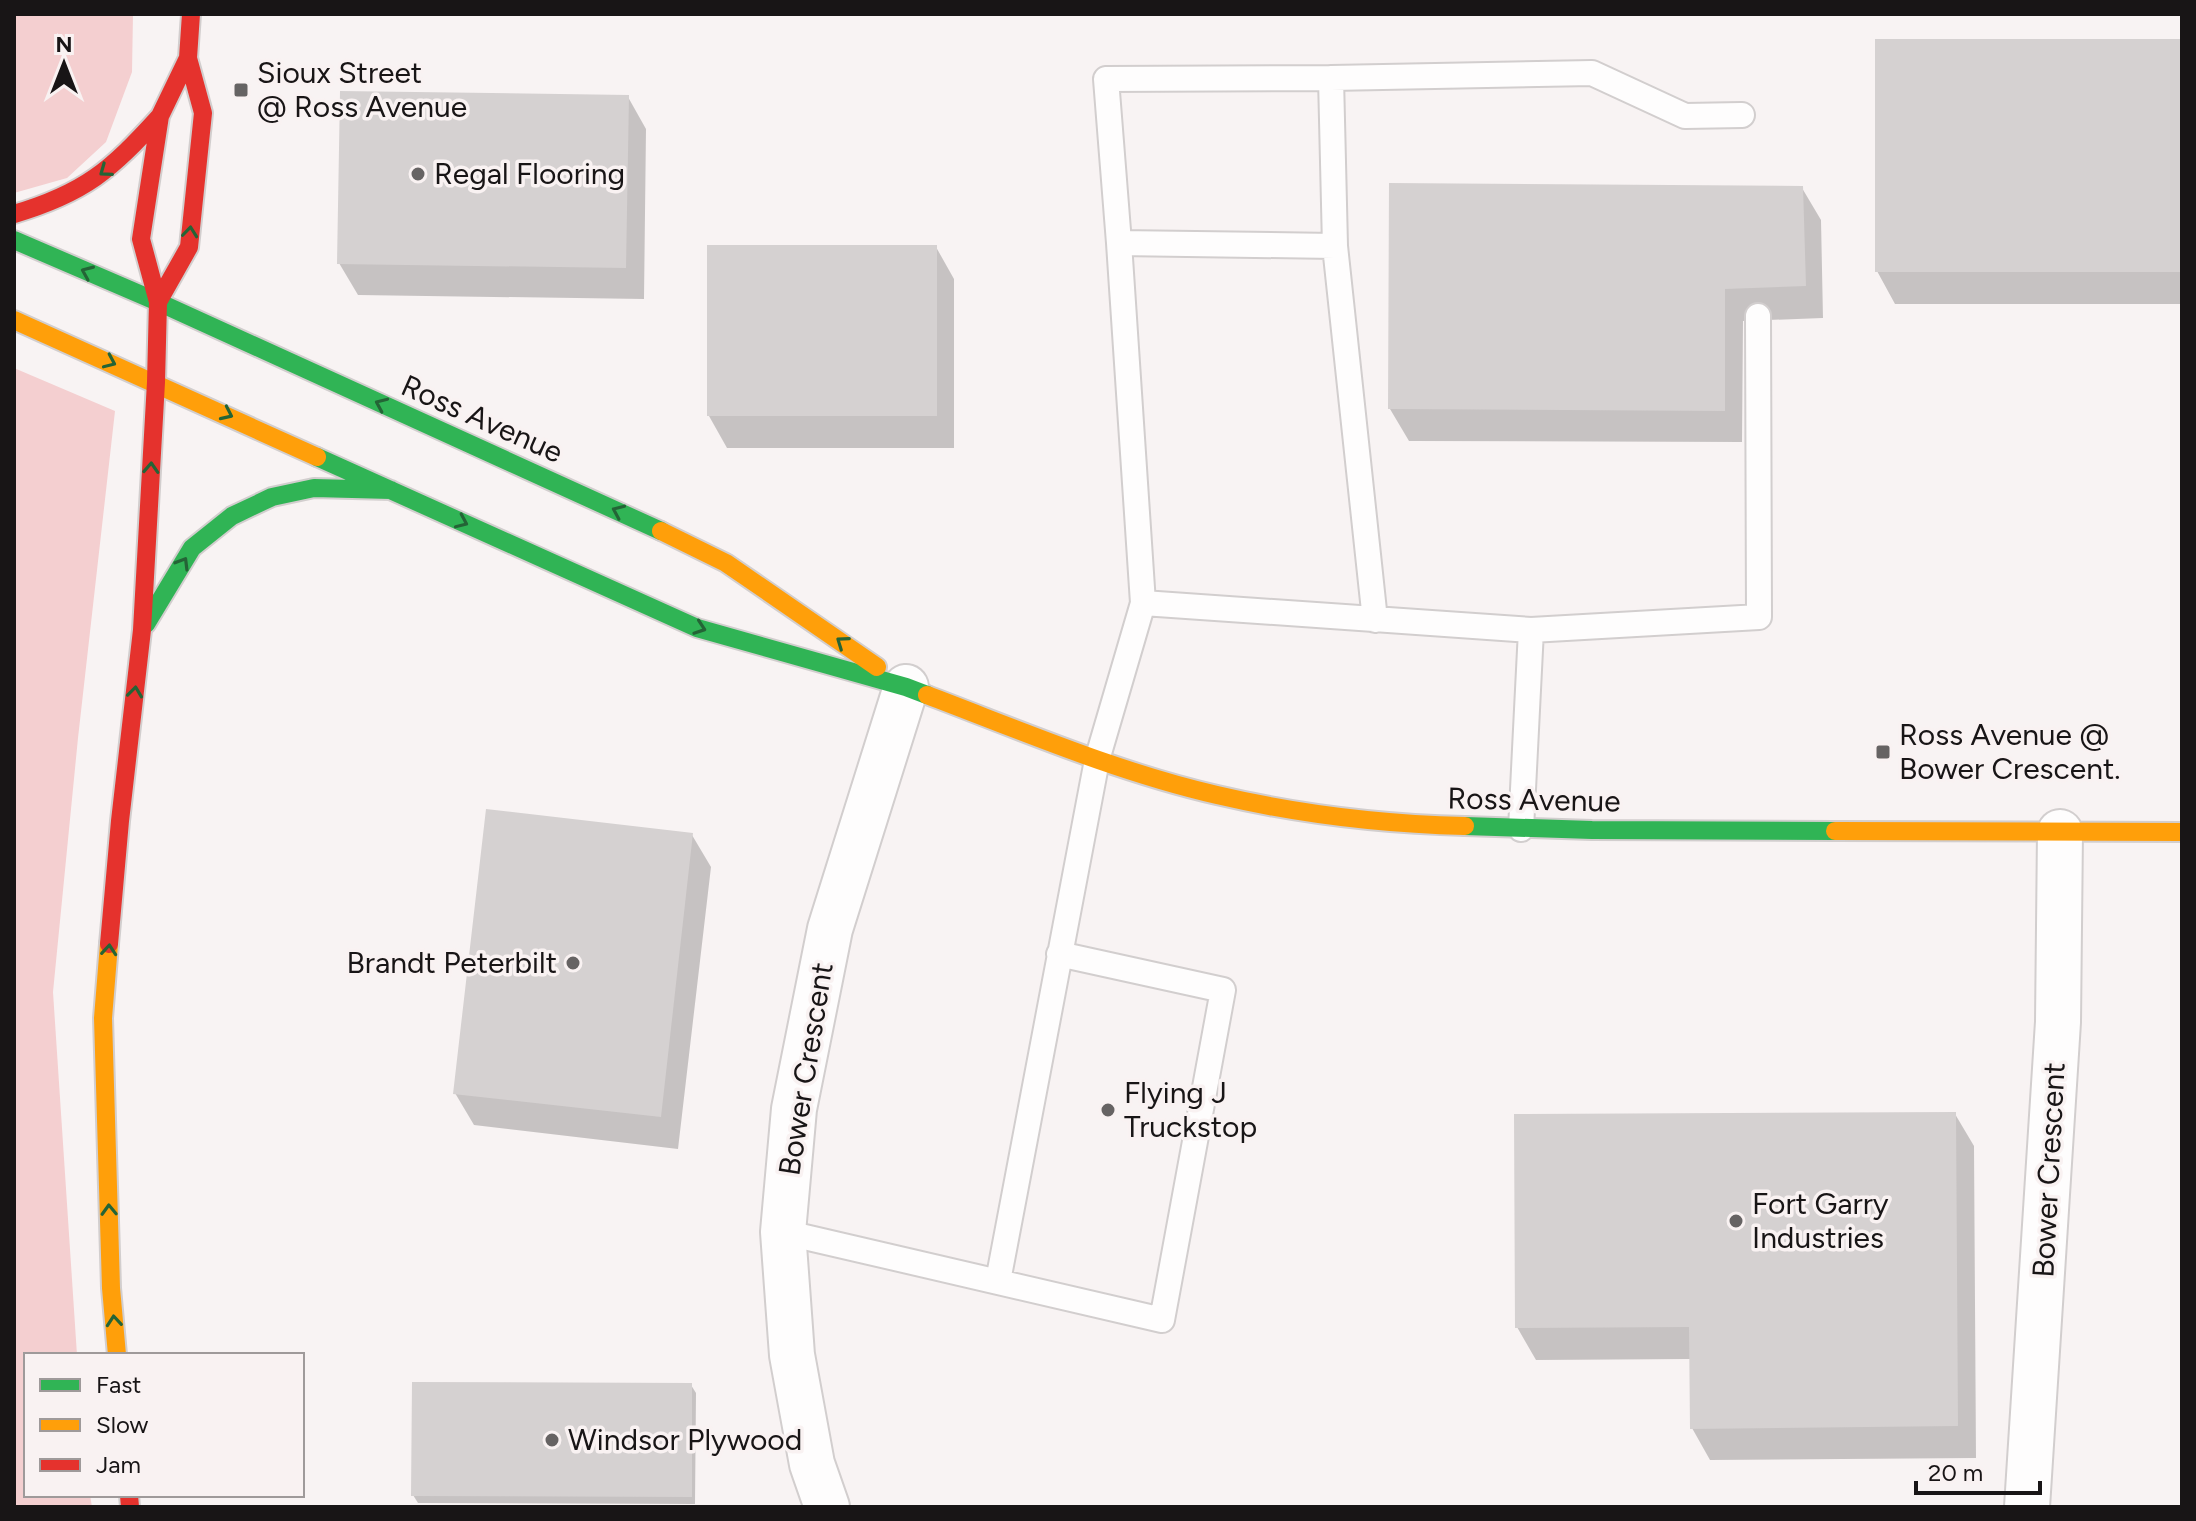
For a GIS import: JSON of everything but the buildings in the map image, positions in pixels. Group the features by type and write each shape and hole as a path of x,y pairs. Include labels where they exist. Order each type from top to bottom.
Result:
{"main road":[{"path":"158,302 189,247 203,113 188,58 191,14"},
{"path":"14,214 80,189 120,160 160,116 188,58"},
{"path":"117,1353 111,1288 103,1018 120,821 142,630 158,302 141,239 160,116"},
{"name":"Ross Avenue","path":"14,240 158,302 726,563 906,687"},
{"name":"Ross Avenue","path":"14,320 697,628 906,687 1097,760 1216,795 1326,816 1424,825 1521,829 2182,832"},
{"path":"142,630 192,548 232,516 272,497 314,488 391,490"}],"street":[{"name":"Bower Crescent","path":"827,1507 812,1464 792,1355 783,1232 794,1109 830,929 906,687"},
{"name":"Bower Crescent","path":"2027,1507 2058,1022 2060,832"}],"lane":[{"path":"998,1281 1097,760 1143,603 1106,79 1592,73 1685,116 1742,115"},
{"path":"1331,78 1335,246 1375,620"},
{"path":"1119,243 1335,246"},
{"path":"1143,603 1531,630 1759,617 1758,316"},
{"path":"1521,829 1531,630"},
{"path":"783,1232 1162,1320 1223,990 1059,954"}],"shaded area":[{"path":"14,14 133,14 132,72 106,142 67,178 14,193"},
{"path":"14,368 115,411 53,992 77,1353 24,1353 24,1497 90,1497 92,1507 14,1507"}],"traffic: fast":[{"path":"14,240 158,302 661,531"},
{"path":"317,457 697,628 927,695"},
{"path":"146,624 192,548 232,516 272,497 314,488 391,490"},
{"path":"1465,826 1835,831"}],"traffic: slow":[{"path":"14,320 317,457"},
{"path":"661,531 726,563 877,667"},
{"path":"927,695 1106,763 1180,786 1278,808 1340,817 1465,826"},
{"path":"1835,831 2182,832"},
{"path":"109,944 103,1018 111,1288 117,1353"}],"traffic: jam":[{"path":"158,302 189,247 203,113 188,58 191,14"},
{"path":"156,382 158,302 141,239 160,116 188,58"},
{"path":"14,214 60,197 95,177 160,116"},
{"path":"109,944 142,630 156,382"},
{"path":"129,1497 130,1507"}],"place":[{"name":"Sioux Street @ Ross Avenue","path":"241,90"},
{"name":"Regal Flooring","path":"418,174"},
{"name":"Ross Avenue @ Bower Crescent.","path":"1883,752"},
{"name":"Brandt Peterbilt","path":"573,963"},
{"name":"Flying J Truckstop","path":"1108,1110"},
{"name":"Fort Garry Industries","path":"1736,1221"},
{"name":"Windsor Plywood","path":"552,1440"}]}
